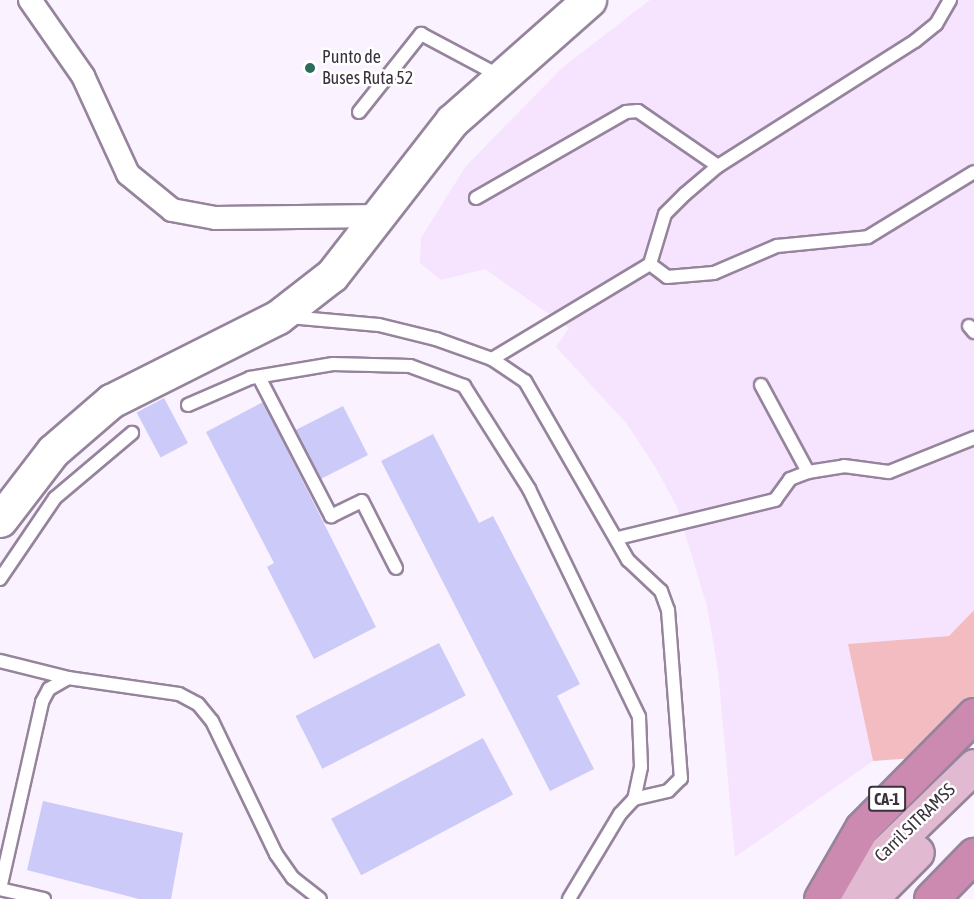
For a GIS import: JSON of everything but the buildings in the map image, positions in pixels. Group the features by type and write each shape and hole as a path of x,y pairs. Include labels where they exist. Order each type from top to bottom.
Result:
{"highway":[{"name":"CA-1","path":"821,899 868,820 974,715"},
{"path":"931,899 974,855"}],"main road":[{"name":"Carril SITRAMSS","path":"825,899 873,864 974,766"},
{"path":"870,899 974,796"}],"street":[{"path":"30,0 83,76 128,174 172,210 215,218 381,216"},
{"path":"0,520 53,451 111,401 278,317 332,275 381,216 452,121 498,75 588,0"}],"lane":[{"path":"492,359 650,264 664,214 718,166 915,41 936,24 950,0"},
{"path":"358,112 421,34 498,75"},
{"path":"476,198 626,112 638,111 718,166"},
{"path":"650,264 667,277 714,273 777,246 868,237 974,172"},
{"path":"278,317 379,325 492,359 525,381 618,538 628,560 661,591 668,610 681,778 668,791 634,799"},
{"path":"188,405 259,377 333,364 410,366 464,386 529,489 639,717 642,767 634,799 569,899"},
{"path":"259,377 331,516 362,501 396,568"},
{"path":"761,385 808,472"},
{"path":"0,579 55,498 132,433"},
{"path":"618,538 775,500 790,479 808,472 844,466 889,472 974,438"},
{"path":"0,661 68,678 179,694 198,704 212,721 276,854 293,878 320,899"},
{"path":"44,899 0,889 42,702 49,689 68,678"}],"shaded area":[{"path":"650,0 974,0 974,610 949,636 848,644 873,761 735,857 718,670 707,606 677,507 656,468 627,424 556,347 569,328 485,269 441,280 420,263 421,238 466,166 563,67"},
{"path":"974,610 974,697 914,758 873,761 848,644 949,636"}],"place":[{"name":"Punto de Buses Ruta 52","path":"310,68"}]}
